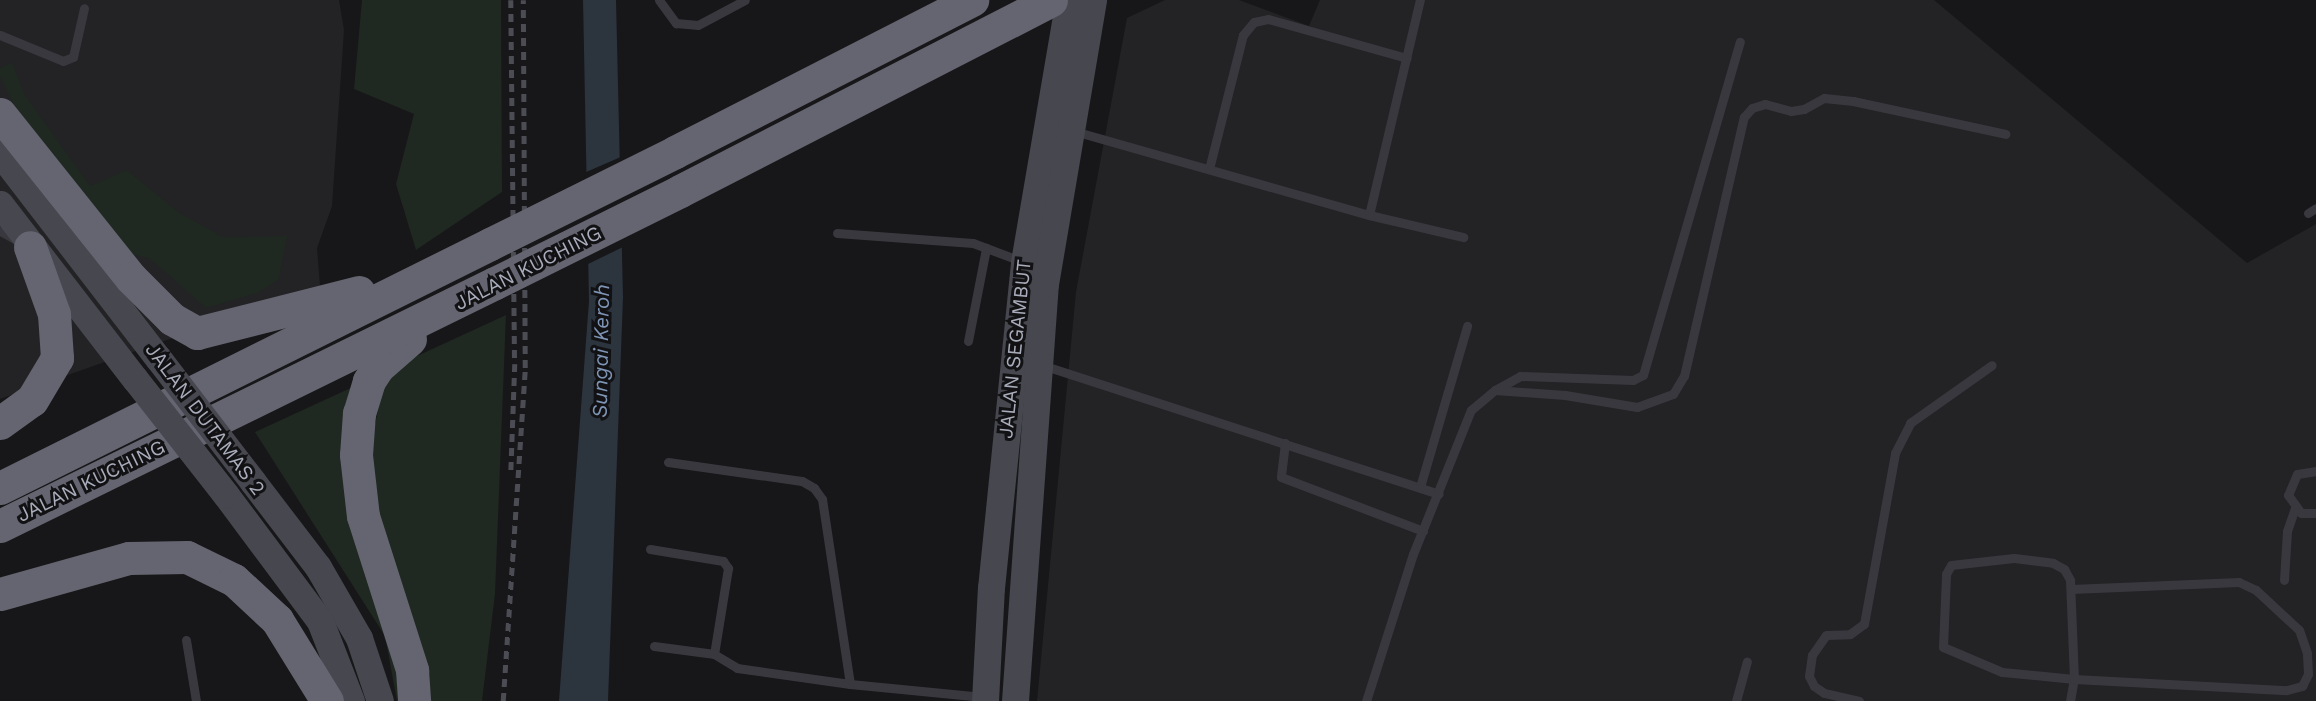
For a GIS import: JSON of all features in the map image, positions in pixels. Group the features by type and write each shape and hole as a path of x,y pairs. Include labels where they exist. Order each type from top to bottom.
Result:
{"highway":[{"name":"JALAN KUCHING","path":"0,488 675,152 972,0"},
{"name":"JALAN KUCHING","path":"0,526 439,314 495,283 1054,2"},
{"path":"0,114 131,278 172,318 197,333 242,324 432,271"},
{"path":"0,423 32,400 57,358 54,314 30,247"},
{"path":"414,701 411,670 363,516 357,484 356,432 364,395 378,367 439,314"},
{"path":"0,594 129,558 187,557 234,579 277,620 327,701"}],"main road":[{"name":"JALAN SEGAMBUT","path":"1015,701 1045,284 1069,130 1093,0"},
{"name":"JALAN SEGAMBUT","path":"985,699 991,588 1024,262 1054,2"},
{"name":"JALAN DUTAMAS 2","path":"0,153 318,567 359,638 380,701"},
{"name":"JALAN DUTAMAS 2","path":"0,204 30,247 226,495 320,621 351,701"},
{"path":"344,614 364,701"}],"lane":[{"path":"659,0 676,23 698,25 746,0"},
{"path":"1369,214 1420,0"},
{"path":"0,35 63,61 73,57 84,8"},
{"path":"1209,169 1244,35 1254,22 1268,19 1407,58"},
{"path":"1366,701 1423,531 1471,411 1495,390 1520,376 1633,380 1643,375 1740,42"},
{"path":"1495,390 1565,395 1637,407 1673,394 1684,376 1744,117 1752,108 1765,104 1791,111 1804,109 1824,98 1853,101 2005,134"},
{"path":"1069,130 1369,214 1463,237"},
{"path":"0,231 30,247"},
{"path":"837,233 954,242 986,248 1024,262"},
{"path":"968,341 986,248"},
{"path":"1420,487 1467,326"},
{"path":"1038,364 1439,494"},
{"path":"1859,701 1824,693 1815,686 1809,676 1812,655 1826,635 1850,634 1864,624 1895,453 1910,423 1992,365"},
{"path":"1285,443 1281,477 1423,531"},
{"path":"668,462 802,481 814,488 822,499 850,684"},
{"path":"2284,580 2287,531 2295,508 2288,495 2291,480 2303,471 2316,471"},
{"path":"2295,508 2316,513"},
{"path":"650,549 723,561 728,568 714,654"},
{"path":"2070,701 2074,679 2071,589 2064,569 2053,563 2014,558 1961,561 1950,565 1946,574 1943,647 2002,672 2074,679 2287,690 2302,686 2308,664 2299,630 2256,590 2239,582 2071,589"},
{"path":"186,640 196,701"},
{"path":"654,646 714,654 737,668 850,684 985,699"},
{"path":"1736,701 1747,661"}],"shaded area":[{"path":"0,0 339,0 344,30 332,206 317,248 320,286 0,399"},
{"path":"362,0 501,0 502,192 416,250 396,184 414,114 354,89"},
{"path":"1165,0 1239,0 1309,26 1320,0 1934,0 2247,263 2316,224 2316,701 1037,701 1076,292 1127,18"},
{"path":"12,62 25,95 90,186 127,170 178,212 223,237 287,236 279,279 258,293 206,308 149,258 125,253 23,123 0,77 0,68"},
{"path":"506,315 495,594 482,701 422,701 366,467 383,387 404,362"},
{"path":"355,386 408,701 397,701 385,636 255,432"}],"water":[{"name":"Sungai Keroh","path":"583,0 616,0 623,297 608,701 559,701 589,301"}],"pier":[{"path":"623,156 625,246 586,265 584,173"}],"railway":[{"path":"511,0 515,364 511,471"},
{"path":"503,701 525,368 523,0"}]}
